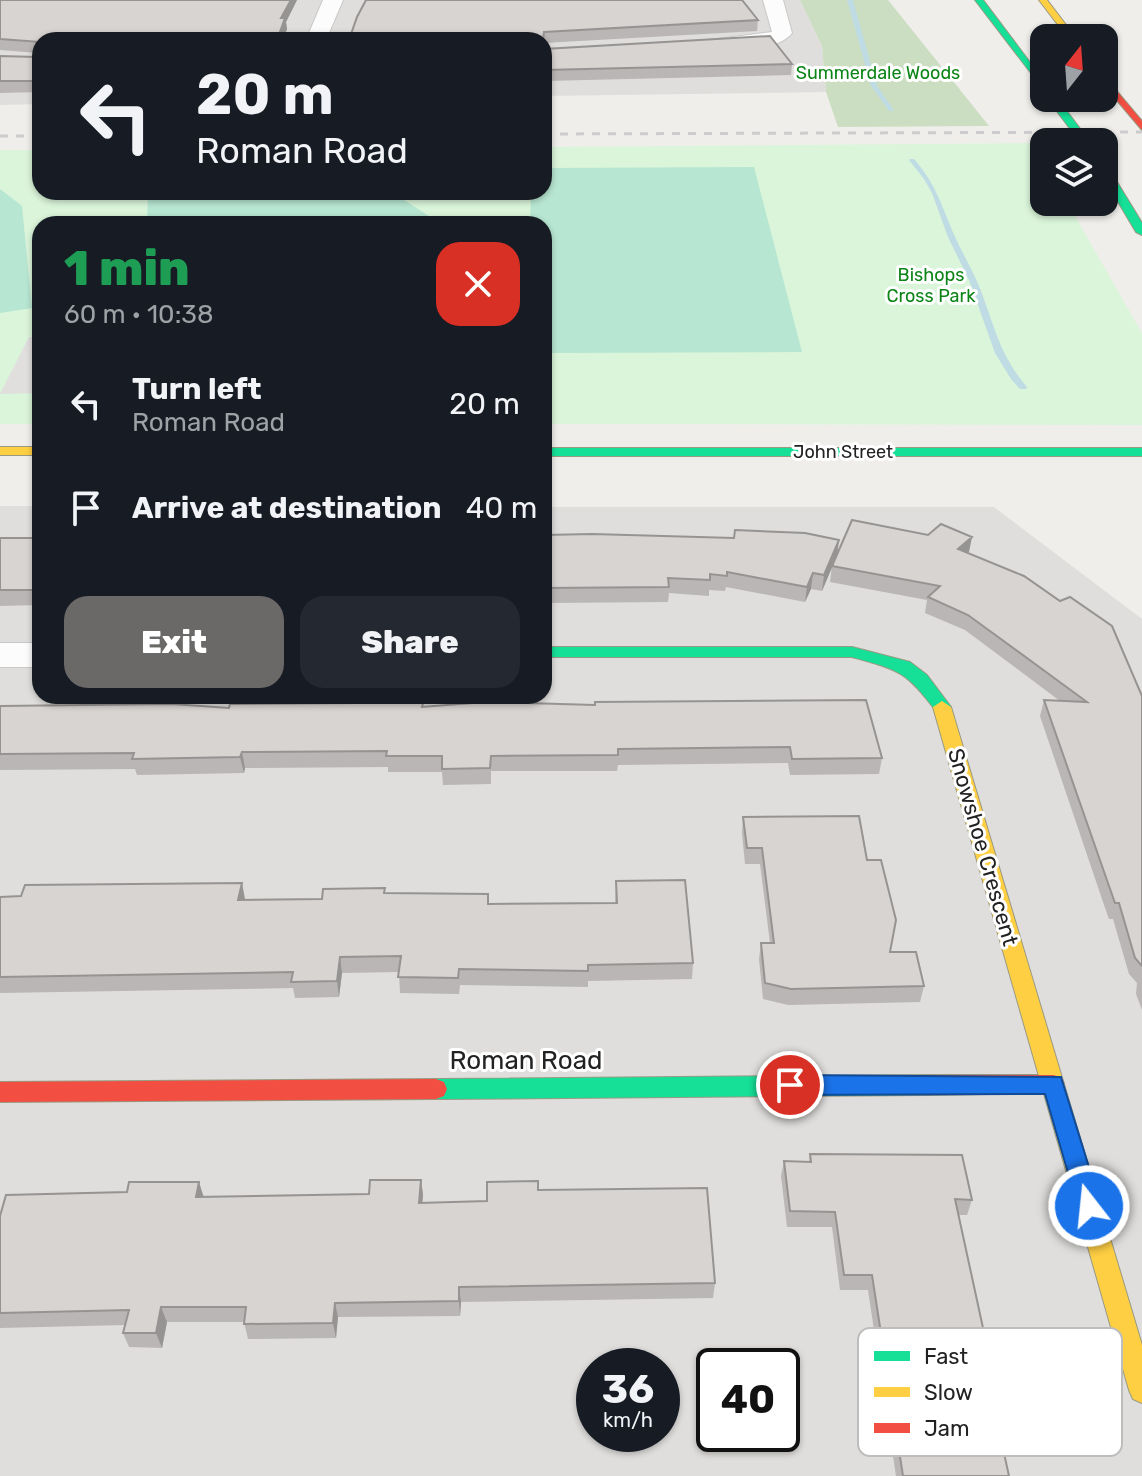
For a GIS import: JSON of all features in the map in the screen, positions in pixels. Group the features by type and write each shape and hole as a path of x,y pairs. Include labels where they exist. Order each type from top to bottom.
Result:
{"main road":[{"path":"979,0 1030,68"},
{"path":"1043,0 1061,24"},
{"path":"1118,97 1142,127"},
{"path":"1118,192 1142,232"},
{"path":"0,451 32,451"},
{"name":"John Street","path":"552,452 1142,452"},
{"name":"Snowshoe Crescent","path":"552,652 852,652 900,661 919,675 941,704 1142,1390"},
{"name":"Roman Road","path":"0,1092 1053,1084"}],"street":[{"path":"319,32 333,0"},
{"path":"692,45 775,39 782,33 773,0"},
{"path":"0,655 32,655"}],"shaded area":[{"path":"0,0 800,0 822,46 826,92 552,96 552,32 32,32 32,104 0,105"},
{"path":"29,337 32,337 32,393 0,394"},
{"path":"0,506 32,506 32,704 552,704 552,507 994,507 1142,619 1142,1476 0,1476"}],"green space":[{"name":"Summerdale Woods","path":"800,0 888,0 989,126 838,127 826,92 822,46"},
{"name":"Bishops Cross Park","path":"1030,143 1030,216 1075,216 1142,333 1142,425 552,424 552,216 32,216 32,424 0,424 0,150 32,150 32,200 552,200 552,147"},
{"path":"754,167 802,352 552,353 552,216 530,216 531,200 552,200 552,168"},
{"path":"0,189 22,206 32,308 0,313"},
{"path":"148,200 404,200 429,216 147,216"}],"building":[{"path":"0,0 291,0 281,18 285,18 280,32 32,32 32,41 0,39"},
{"path":"366,0 742,0 758,20 544,32 352,32"},
{"path":"770,36 792,64 552,70 552,49"},
{"path":"0,56 32,57 32,81 0,81"},
{"path":"852,520 928,535 941,524 972,537 958,549 1024,576 1060,601 1070,597 1112,626 1142,696 1142,966 1135,958 1119,903 1115,903 1044,700 1087,702 968,615 928,597 940,586 832,566"},
{"path":"735,530 805,533 839,540 824,575 813,573 807,587 727,572 727,576 710,574 710,580 668,578 669,587 552,588 552,535 734,538"},
{"path":"0,538 32,538 32,590 0,590"},
{"path":"866,700 882,758 792,759 790,747 618,749 618,755 491,756 490,768 442,769 442,756 386,756 387,751 242,752 240,757 132,759 134,753 0,754 0,706 172,704 229,708 230,704 423,704 422,707 460,704 595,705 595,702"},
{"path":"859,816 867,860 881,860 896,920 890,952 916,952 924,986 791,989 765,983 761,943 774,943 762,848 747,848 743,817"},
{"path":"685,880 693,963 588,965 588,971 459,969 458,978 398,977 401,956 340,957 337,981 291,982 293,972 0,977 0,897 21,896 25,885 242,883 238,900 322,899 323,889 385,888 384,893 488,894 488,904 617,903 616,881"},
{"path":"810,1154 962,1155 972,1200 955,1199 983,1328 880,1328 872,1275 844,1275 835,1212 790,1211 784,1161 811,1162"},
{"path":"370,1180 421,1180 419,1203 487,1201 487,1182 538,1181 538,1190 707,1188 715,1283 459,1287 459,1301 335,1303 333,1323 244,1324 246,1307 161,1307 156,1333 123,1333 129,1310 0,1313 0,1216 6,1195 127,1192 129,1182 199,1182 196,1197 369,1194"},
{"path":"900,1456 1005,1456 1009,1476 903,1476"}],"waterway":[{"path":"850,0 874,86 891,110"},
{"path":"912,160 935,193 973,280 999,353 1013,377 1023,387"}],"railway":[{"path":"552,134 1142,132"},
{"path":"0,136 32,136"}],"traffic: fast":[{"path":"979,0 1030,68"},
{"path":"1062,112 1074,128"},
{"path":"1118,192 1142,232"},
{"path":"552,452 1142,452"},
{"path":"552,652 852,652 904,666 921,679 942,707"},
{"path":"436,1089 927,1085"}],"traffic: slow":[{"path":"1043,0 1061,24"},
{"path":"0,451 32,451"},
{"path":"942,707 1142,1390"}],"traffic: jam":[{"path":"1118,97 1142,127"},
{"path":"927,1085 1053,1084"},
{"path":"0,1092 436,1089"}],"route":[{"path":"790,1085 1053,1084 1089,1206"}]}
